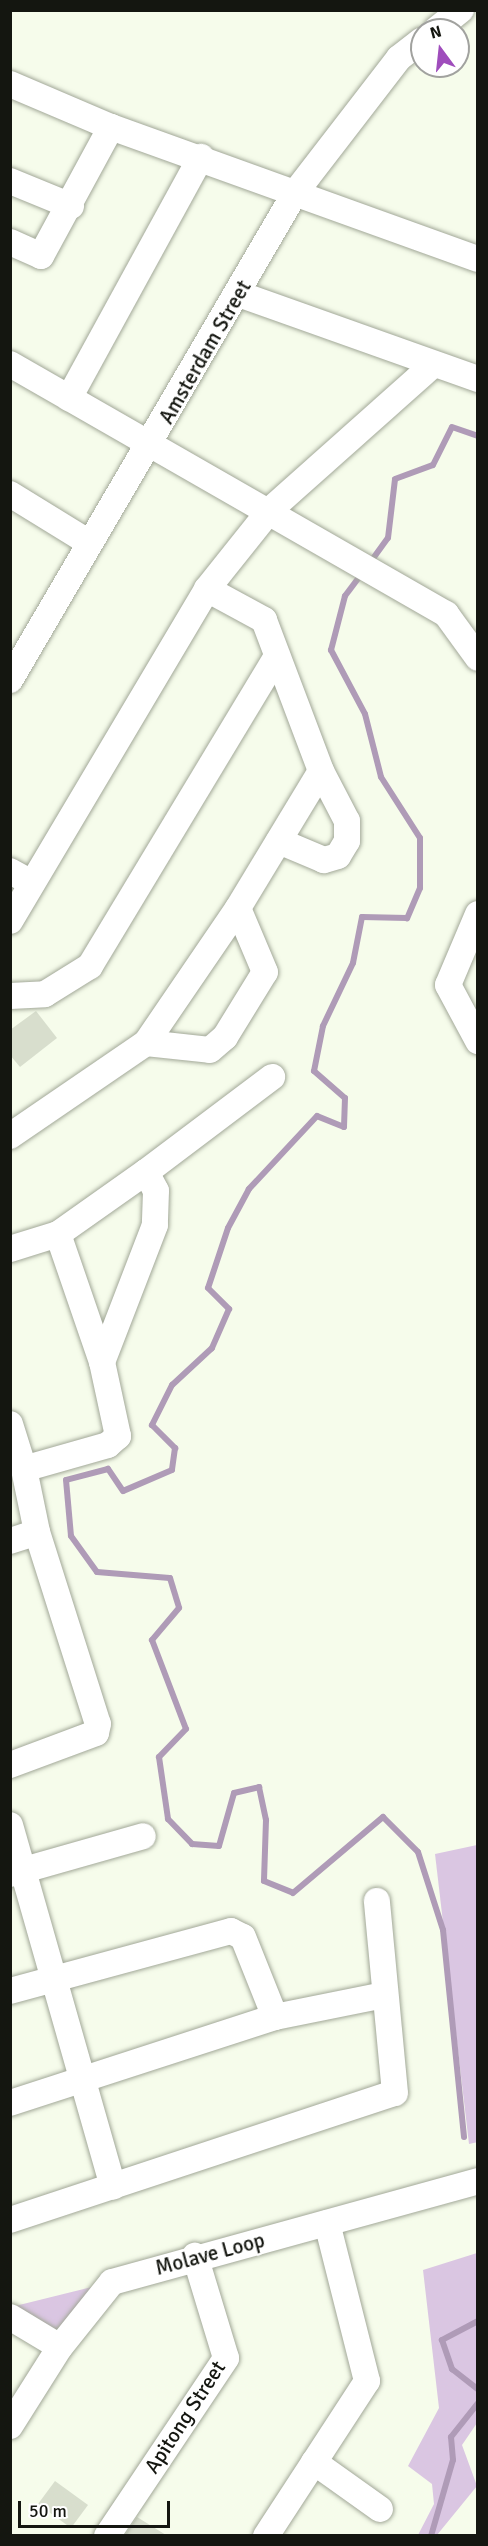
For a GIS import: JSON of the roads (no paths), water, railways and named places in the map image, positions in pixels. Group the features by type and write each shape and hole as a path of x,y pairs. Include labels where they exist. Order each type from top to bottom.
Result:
{"street":[{"name":"Amsterdam Street","path":"10,680 88,542 151,445 296,193 399,58 410,49"},
{"path":"10,84 111,127 201,157 477,259"},
{"path":"10,242 41,256 71,206 111,127"},
{"path":"69,398 201,157"},
{"path":"10,180 71,206"},
{"path":"239,294 477,379"},
{"path":"10,364 270,510 446,614 477,658"},
{"path":"10,921 21,877 207,589 270,510 433,365"},
{"path":"10,494 88,542"},
{"path":"207,589 264,620 321,771 344,813 347,841 338,856 324,860 279,841"},
{"path":"10,996 45,994 90,966 278,656"},
{"path":"10,1136 146,1043 238,908 321,771"},
{"path":"146,1043 210,1050 225,1037 265,972 238,908"},
{"path":"477,914 448,985 477,1041"},
{"path":"10,1249 58,1234 146,1172 272,1077"},
{"path":"102,1362 159,1208 146,1172"},
{"path":"24,1469 108,1445 118,1436 102,1362 58,1234"},
{"path":"10,1424 24,1469 37,1532 98,1724 96,1733 79,1741 10,1765"},
{"path":"10,1541 37,1532"},
{"path":"10,1825 17,1872 55,1976 113,2187"},
{"path":"17,1872 143,1836"},
{"path":"10,2220 395,2093 384,1995 377,1901"},
{"path":"10,1991 55,1976 231,1930 243,1937 275,2017"},
{"path":"10,2103 275,2017 384,1995"},
{"name":"Molave Loop","path":"10,2426 60,2347 112,2282 195,2256 327,2223 477,2181"},
{"path":"266,2535 367,2381 327,2223"},
{"name":"Apitong Street","path":"107,2535 226,2358 195,2256"},
{"path":"10,2317 60,2347"},
{"path":"314,2463 380,2509"}],"waterway":[{"path":"369,564 388,538 395,479 433,465 452,427 478,436"},
{"path":"363,572 345,596 331,650 365,714 381,777 420,838 420,888 407,918 362,917 353,963 323,1026 314,1071 345,1098 344,1127 317,1116 249,1189 228,1228 208,1288 229,1309 212,1348 172,1385 152,1425 175,1448 172,1470 123,1491 108,1469 66,1480 71,1536 97,1572 170,1578 179,1608 152,1640 186,1729 159,1757 168,1819 192,1844 219,1846 234,1793 259,1787 266,1820 264,1881 293,1893 383,1817 418,1852 443,1930 464,2137"},
{"path":"478,2321 442,2340 452,2369 478,2389"},
{"path":"431,2536 453,2460 451,2437 478,2403"}]}
